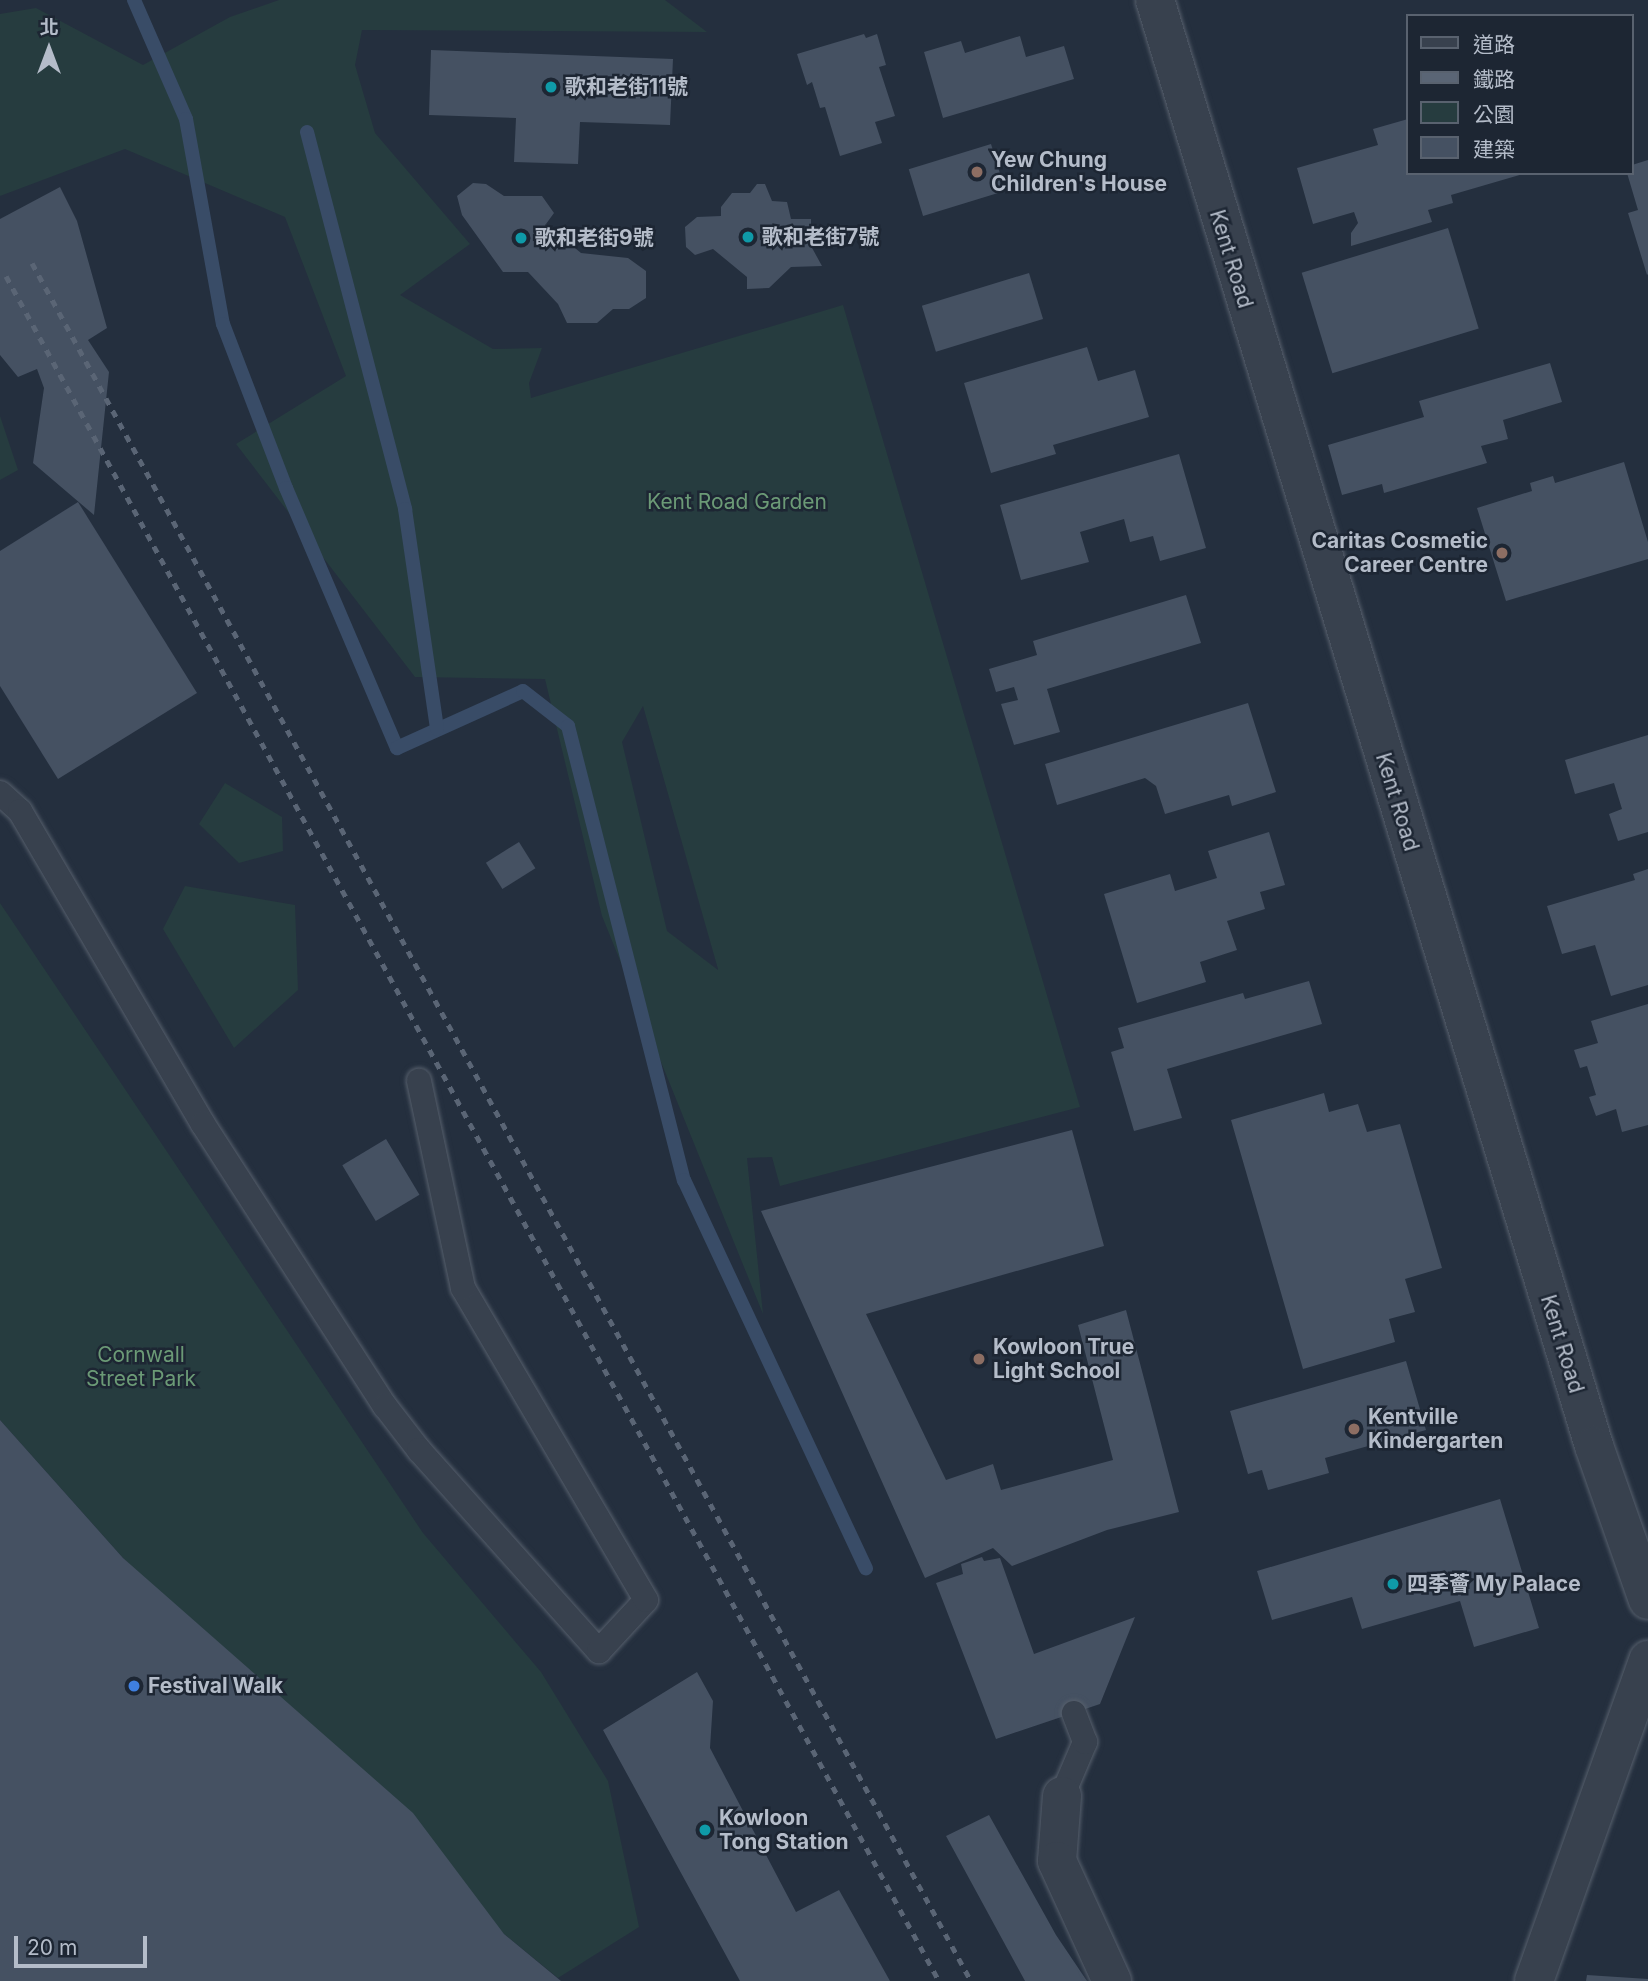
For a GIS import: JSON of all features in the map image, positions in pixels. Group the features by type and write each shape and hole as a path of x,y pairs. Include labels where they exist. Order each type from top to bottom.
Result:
{"street":[{"name":"Kent Road","path":"1155,0 1585,1419 1646,1585"},
{"path":"1534,1981 1648,1660"},
{"path":"1062,1796 1057,1861 1112,1981"}],"lane":[{"path":"0,793 20,811 203,1124 385,1406 419,1450 599,1651 646,1601 463,1288 419,1081"},
{"path":"1062,1796 1084,1742 1073,1713"}],"green space":[{"name":"Kent Road Garden","path":"279,0 665,0 707,32 362,30 355,65 375,133 470,244 400,295 493,349 542,348 529,383 531,398 843,305 1080,1107 780,1186 772,1157 747,1158 763,1314 602,916 545,679 415,677 236,444 346,376 285,217 125,149 0,196 0,14 36,8 143,65 230,17","holes":["643,706 718,970 667,931 622,742"]},
{"path":"0,416 18,470 0,480"},
{"path":"225,783 282,817 283,851 239,863 199,824"},
{"path":"185,886 295,905 298,990 234,1048 163,929"},
{"name":"Cornwall Street Park","path":"0,903 423,1533 541,1672 608,1781 639,1927 558,1978 504,1934 123,1558 0,1420"}],"building":[{"path":"864,34 866,38 877,34 886,65 879,67 895,116 875,122 882,143 840,156 825,107 820,108 812,82 807,85 797,54"},
{"path":"1020,36 1026,57 1064,46 1074,79 943,118 924,52 961,41 965,53"},
{"name":"歌和老街11號","path":"431,50 673,59 670,125 580,122 578,164 514,162 516,118 429,115"},
{"path":"1406,120 1406,175 1520,175 1451,195 1453,203 1428,210 1432,222 1351,246 1351,233 1358,223 1354,212 1313,224 1297,168 1378,145 1373,129"},
{"path":"991,144 1005,191 923,216 909,169"},
{"path":"1648,160 1647,275 1628,213 1638,210 1628,175 1634,175 1634,164"},
{"name":"歌和老街9號","path":"473,183 486,184 504,196 542,196 554,213 546,224 581,253 628,258 646,271 646,298 629,309 613,309 597,323 567,323 558,304 528,272 503,272 462,215 457,196"},
{"name":"歌和老街7號","path":"757,184 765,184 772,201 787,202 791,219 811,219 811,246 822,266 791,267 769,288 747,289 747,277 713,249 695,255 686,247 685,227 697,217 721,216 721,207 732,193 750,193"},
{"path":"60,187 77,221 107,328 88,340 109,372 94,515 33,463 44,388 37,369 18,377 0,355 0,219"},
{"path":"1448,228 1479,328 1332,373 1302,273"},
{"path":"1029,273 1043,319 936,352 922,306"},
{"path":"1087,347 1098,381 1135,370 1149,417 1053,445 1056,454 991,473 964,383"},
{"path":"1550,363 1562,402 1503,420 1508,439 1481,446 1487,463 1384,493 1382,484 1342,495 1328,445 1424,417 1419,401"},
{"path":"1179,454 1206,548 1160,561 1153,536 1130,542 1124,519 1080,532 1089,562 1021,580 1000,505"},
{"path":"1624,462 1648,542 1648,559 1506,601 1477,508 1532,491 1530,483 1553,476 1555,483"},
{"path":"78,502 197,693 58,779 0,686 0,551"},
{"path":"1186,595 1201,643 1047,689 1060,732 1014,745 1001,704 1018,700 1014,687 996,692 989,669 1037,655 1033,641"},
{"path":"1248,703 1276,792 1232,806 1229,795 1165,814 1156,786 1145,778 1057,805 1045,764"},
{"path":"1648,735 1648,832 1618,841 1609,814 1622,809 1614,783 1575,794 1565,760"},
{"path":"1269,832 1285,885 1260,892 1265,909 1227,921 1237,950 1200,962 1206,982 1137,1003 1104,894 1170,874 1175,891 1217,878 1208,851"},
{"path":"519,842 535,868 502,889 486,863"},
{"path":"1648,869 1648,985 1611,996 1595,945 1562,954 1547,906 1635,880 1633,874"},
{"path":"1309,981 1322,1024 1167,1069 1182,1118 1134,1131 1111,1052 1124,1048 1118,1028 1243,993 1245,999"},
{"path":"1648,1004 1648,1125 1622,1132 1616,1109 1596,1116 1589,1097 1596,1095 1587,1066 1580,1068 1574,1050 1598,1043 1591,1021"},
{"path":"1324,1093 1329,1112 1358,1104 1367,1132 1400,1124 1442,1268 1405,1279 1415,1312 1389,1319 1395,1342 1303,1369 1231,1120"},
{"name":"Kowloon True Light School","path":"1072,1130 1104,1246 866,1314 946,1480 993,1464 1001,1490 1113,1460 1078,1325 1126,1310 1179,1512 1107,1530 1012,1566 993,1548 925,1578 761,1211"},
{"path":"386,1139 419,1195 376,1221 342,1165"},
{"path":"1406,1361 1426,1430 1325,1458 1329,1473 1268,1490 1262,1470 1248,1474 1230,1411"},
{"name":"Festival Walk","path":"0,1420 123,1558 413,1813 504,1934 561,1981 0,1981"},
{"name":"四季薈 My Palace","path":"1500,1499 1539,1628 1474,1647 1460,1601 1362,1629 1352,1597 1272,1620 1257,1571"},
{"path":"982,1557 984,1561 1000,1558 1034,1654 1135,1617 1100,1704 996,1739 936,1583 963,1574 961,1564"},
{"name":"Kowloon Tong Station","path":"697,1672 713,1701 710,1748 796,1912 839,1890 890,1981 740,1981 603,1730"},
{"path":"989,1815 1056,1935 1087,1981 1025,1981 946,1836"},
{"path":"1587,1975 1648,1979 1648,1981 1586,1981"}],"waterway":[{"path":"134,0 186,119 223,324 286,488 397,748 523,691 568,726 684,1180 866,1569"},
{"path":"307,132 405,509 437,729"}],"railway":[{"path":"32,263 971,1981"},
{"path":"6,276 939,1981"}],"place":[{"name":"歌和老街11號","path":"551,87"},
{"name":"Yew Chung Children's House","path":"977,172"},
{"name":"歌和老街7號","path":"748,237"},
{"name":"歌和老街9號","path":"521,238"},
{"name":"Caritas Cosmetic Career Centre","path":"1502,553"},
{"name":"Kowloon True Light School","path":"979,1359"},
{"name":"Kentville Kindergarten","path":"1354,1429"},
{"name":"四季薈 My Palace","path":"1393,1584"},
{"name":"Festival Walk","path":"134,1686"},
{"name":"Kowloon Tong Station","path":"705,1830"}]}
